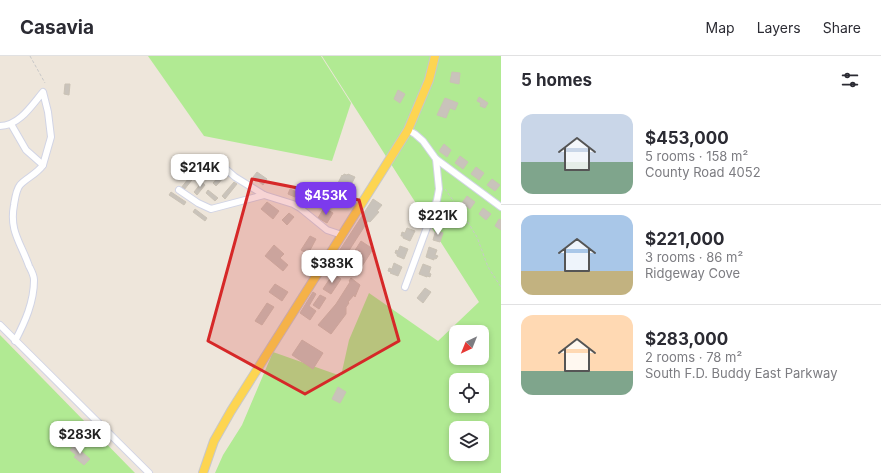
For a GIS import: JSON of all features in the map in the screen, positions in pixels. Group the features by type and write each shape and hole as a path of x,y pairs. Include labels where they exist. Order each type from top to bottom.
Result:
{"main road":[{"path":"203,473 214,441 231,411 408,130 429,80 434,56"}],"street":[{"path":"0,126 11,124 28,110 43,92 48,112 51,137 43,165 38,172 20,185 15,199 12,216 16,239 34,278 33,294 26,318 15,341"},
{"path":"11,124 26,150 43,165"},
{"path":"408,130 423,141 436,159 501,207"},
{"path":"405,287 437,200 439,189 436,159"},
{"path":"220,164 235,177 264,195 293,204 327,230 342,235"},
{"path":"179,190 198,203 211,209 264,195"},
{"path":"0,325 149,473"}],"path":[{"path":"30,56 45,83"},
{"path":"438,180 474,232 488,267 501,287"}],"highlighted area":[{"path":"252,179 359,200 399,341 305,394 208,341"}],"green space":[{"path":"148,56 321,56 351,103 332,161 204,136"},
{"path":"322,56 501,56 501,473 215,473 223,455 242,425 273,352 341,376 349,340 369,293 438,341 449,331 449,365 489,365 489,325 455,325 479,302"},
{"path":"0,335 135,473 0,473"}],"building":[{"path":"452,72 460,73 459,84 450,82"},
{"path":"65,84 70,84 69,95 64,94"},
{"path":"398,90 405,94 400,103 394,99"},
{"path":"479,97 488,103 485,108 480,106 481,103 477,101"},
{"path":"445,98 458,103 455,110 450,108 446,118 437,115"},
{"path":"444,144 451,150 447,157 439,151"},
{"path":"460,156 468,162 463,169 455,163"},
{"path":"216,165 219,167 207,179 204,177"},
{"path":"476,167 484,173 479,180 471,174"},
{"path":"257,172 267,179 263,185 253,177"},
{"path":"222,173 225,176 216,186 213,183"},
{"path":"192,174 195,176 184,190 181,188"},
{"path":"344,174 355,177 348,191 337,185"},
{"path":"492,179 500,185 495,191 487,185"},
{"path":"202,182 205,185 197,195 194,192"},
{"path":"234,182 237,184 225,199 222,196"},
{"path":"290,189 297,192 295,197 288,194"},
{"path":"208,190 218,198 215,201 206,193"},
{"path":"171,192 186,202 184,205 169,195"},
{"path":"467,196 475,202 470,209 462,203"},
{"path":"373,199 382,205 377,211 379,212 370,222 368,221 339,266 332,262"},
{"path":"267,202 279,211 273,219 261,209"},
{"path":"324,208 333,213 327,223 318,218"},
{"path":"483,208 491,214 486,220 479,214"},
{"path":"195,209 207,218 205,221 193,212"},
{"path":"413,211 420,214 416,223 409,221"},
{"path":"289,213 294,217 287,225 282,220"},
{"path":"499,219 501,220 501,230 495,226"},
{"path":"407,228 415,231 410,241 401,236 402,232 405,233"},
{"path":"436,230 443,233 440,242 433,240"},
{"path":"310,236 316,239 308,254 301,250"},
{"path":"361,241 373,249 357,274 345,266"},
{"path":"274,245 284,254 280,258 288,265 283,271 265,256"},
{"path":"400,246 408,249 404,259 397,256 395,253 396,250 398,251"},
{"path":"429,247 437,250 435,255 438,256 436,259 434,258 434,260 426,257"},
{"path":"394,263 402,267 398,276 388,271 389,268 392,269"},
{"path":"423,264 431,267 429,273 431,274 430,277 419,274"},
{"path":"333,274 341,279 331,294 323,289"},
{"path":"351,278 360,285 355,297 354,295 348,302 346,314 331,334 318,325 336,304"},
{"path":"275,284 288,292 282,301 269,292"},
{"path":"425,288 431,292 423,303 417,298"},
{"path":"313,292 316,294 309,306 316,311 310,320 300,313"},
{"path":"320,295 326,298 319,309 313,305"},
{"path":"267,303 274,307 262,325 255,321"},
{"path":"302,340 323,353 313,369 292,355"},
{"path":"338,387 346,392 340,403 332,399"},
{"path":"68,425 81,437 75,443 62,430"},
{"path":"74,445 90,459 84,465 74,457 76,455 70,450"}]}
